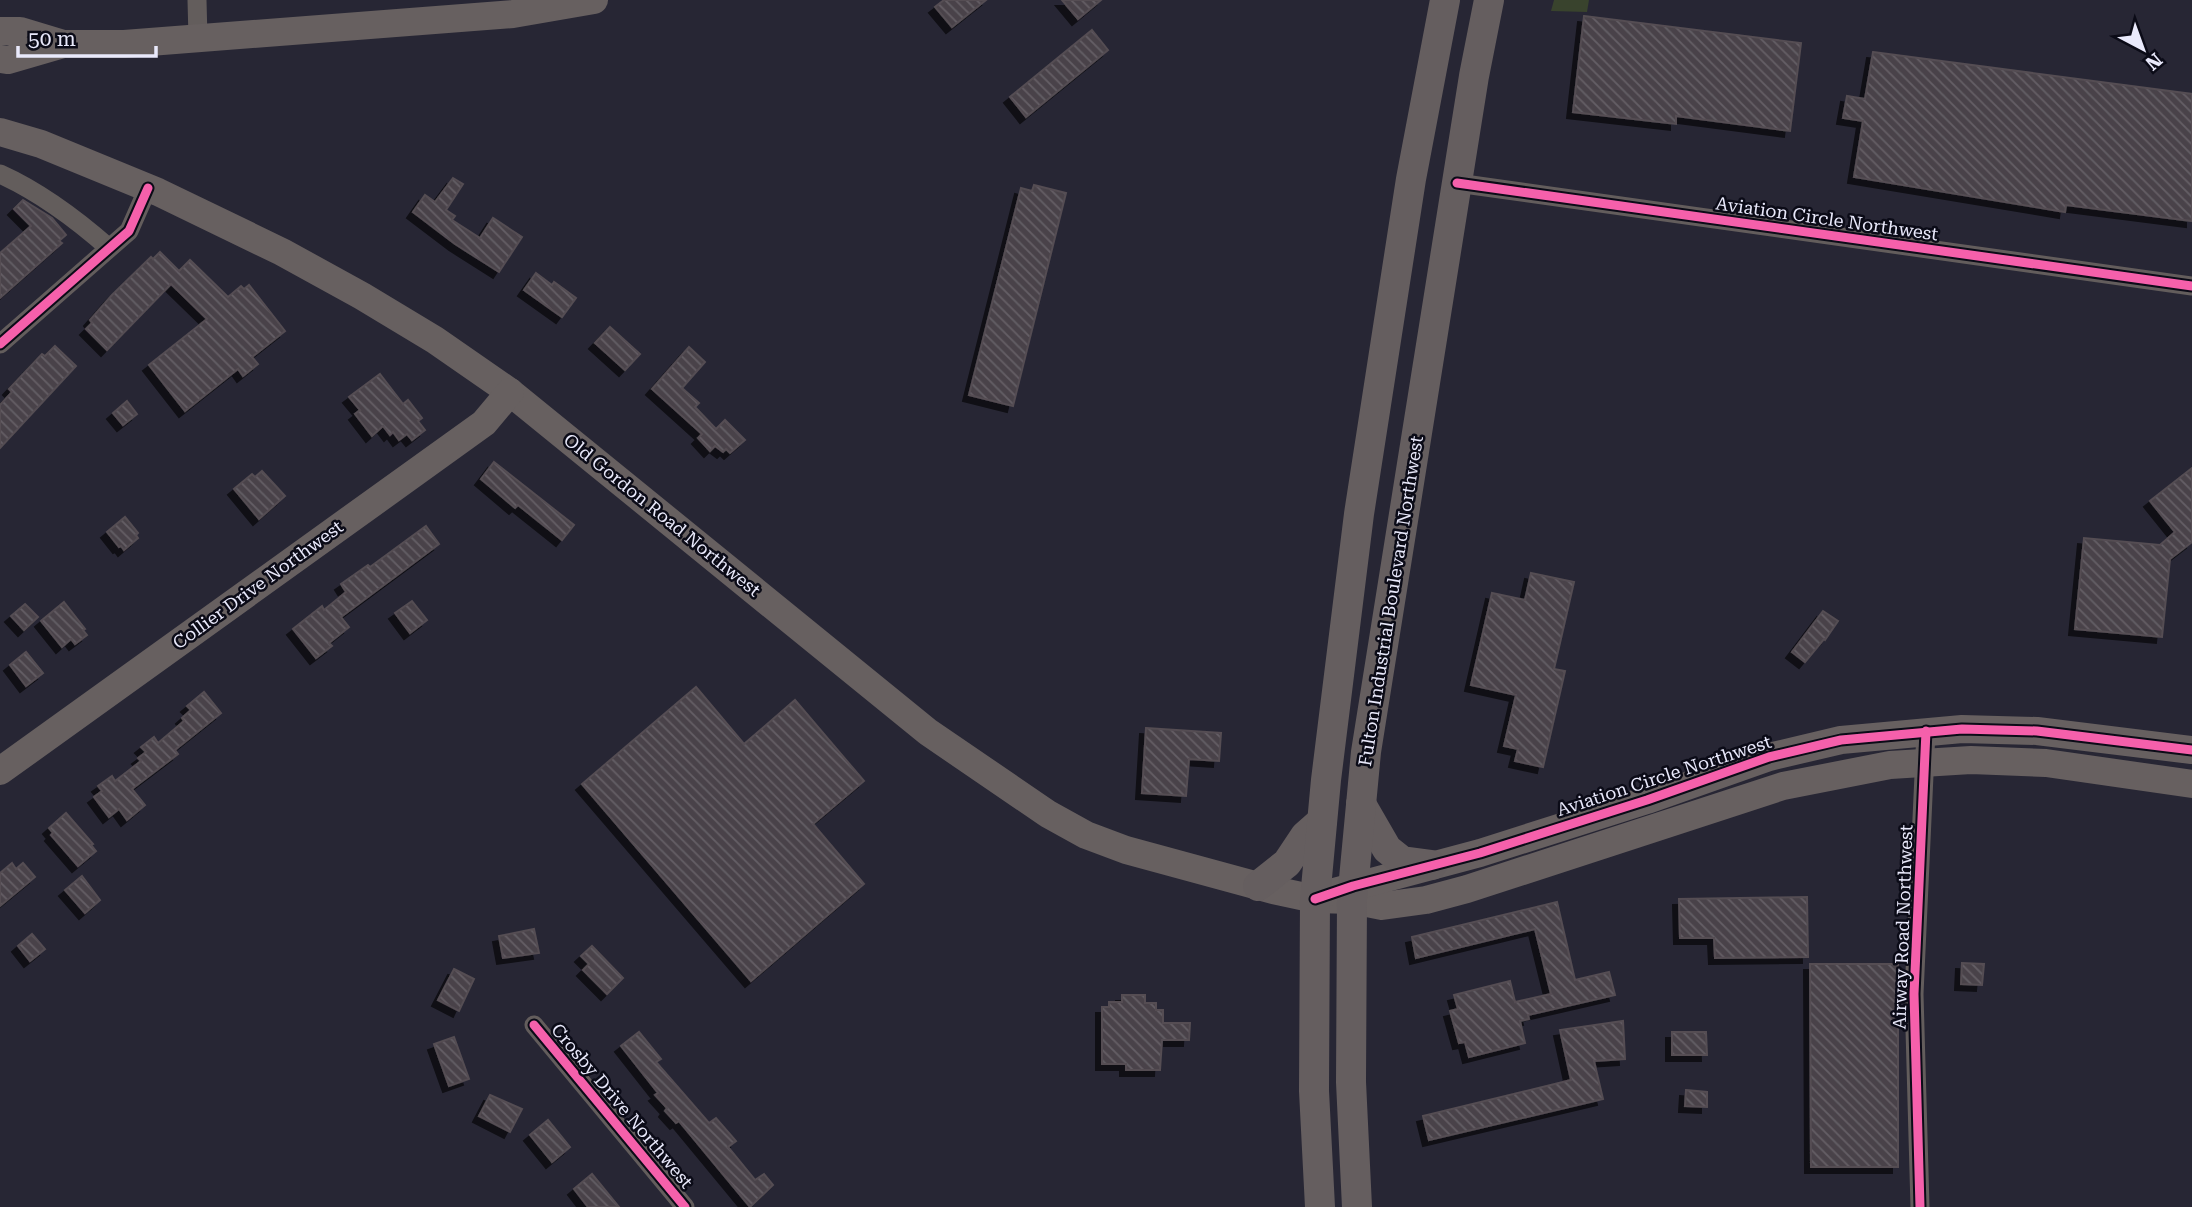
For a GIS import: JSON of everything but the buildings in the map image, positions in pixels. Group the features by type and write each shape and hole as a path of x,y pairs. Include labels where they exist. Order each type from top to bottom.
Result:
{"main road":[{"path":"0,60 63,44 124,44 513,14 594,0"},
{"path":"1320,1207 1314,1091 1315,899 1322,821 1359,514 1411,179 1445,0"},
{"name":"Fulton Industrial Boulevard Northwest","path":"1357,1207 1351,1082 1353,893 1366,752 1489,0"},
{"path":"0,31 20,31 63,44"},
{"name":"Old Gordon Road Northwest","path":"0,132 41,144 148,188 282,252 435,340 510,392 928,732 1048,814 1086,835 1126,850 1315,899"},
{"name":"Collier Drive Northwest","path":"0,771 484,422 510,392"},
{"name":"Aviation Circle Northwest","path":"1315,899 1353,893 1432,865 1480,853 1647,800 1769,757 1841,740 1962,729 2037,730 2192,750"},
{"name":"Aviation Circle Northwest","path":"1353,893 1382,906 1426,900 1783,786 1843,773 1926,762 1971,760 2046,763 2192,783"},
{"path":"1361,804 1387,849 1402,860 1432,865"},
{"path":"1258,886 1287,863 1305,836 1322,821"}],"street":[{"path":"197,0 198,38"},
{"path":"0,174 31,188 92,232 109,248"},
{"name":"Aviation Circle Northwest","path":"1457,183 2192,286"},
{"path":"0,344 129,231 148,188"},
{"name":"Airway Road Northwest","path":"1920,1207 1914,994 1926,731"},
{"name":"Crosby Drive Northwest","path":"534,1025 685,1207"}],"green space":[{"path":"1554,0 1589,0 1587,12 1551,11"}],"cycle path":[{"path":"1457,183 2192,286"},
{"path":"0,344 129,231 148,188"},
{"path":"1315,899 1353,886 1480,853 1647,800 1769,757 1841,740 1962,729 2037,731 2192,750"},
{"path":"1920,1207 1914,994 1926,731"},
{"path":"534,1025 685,1207"}]}
